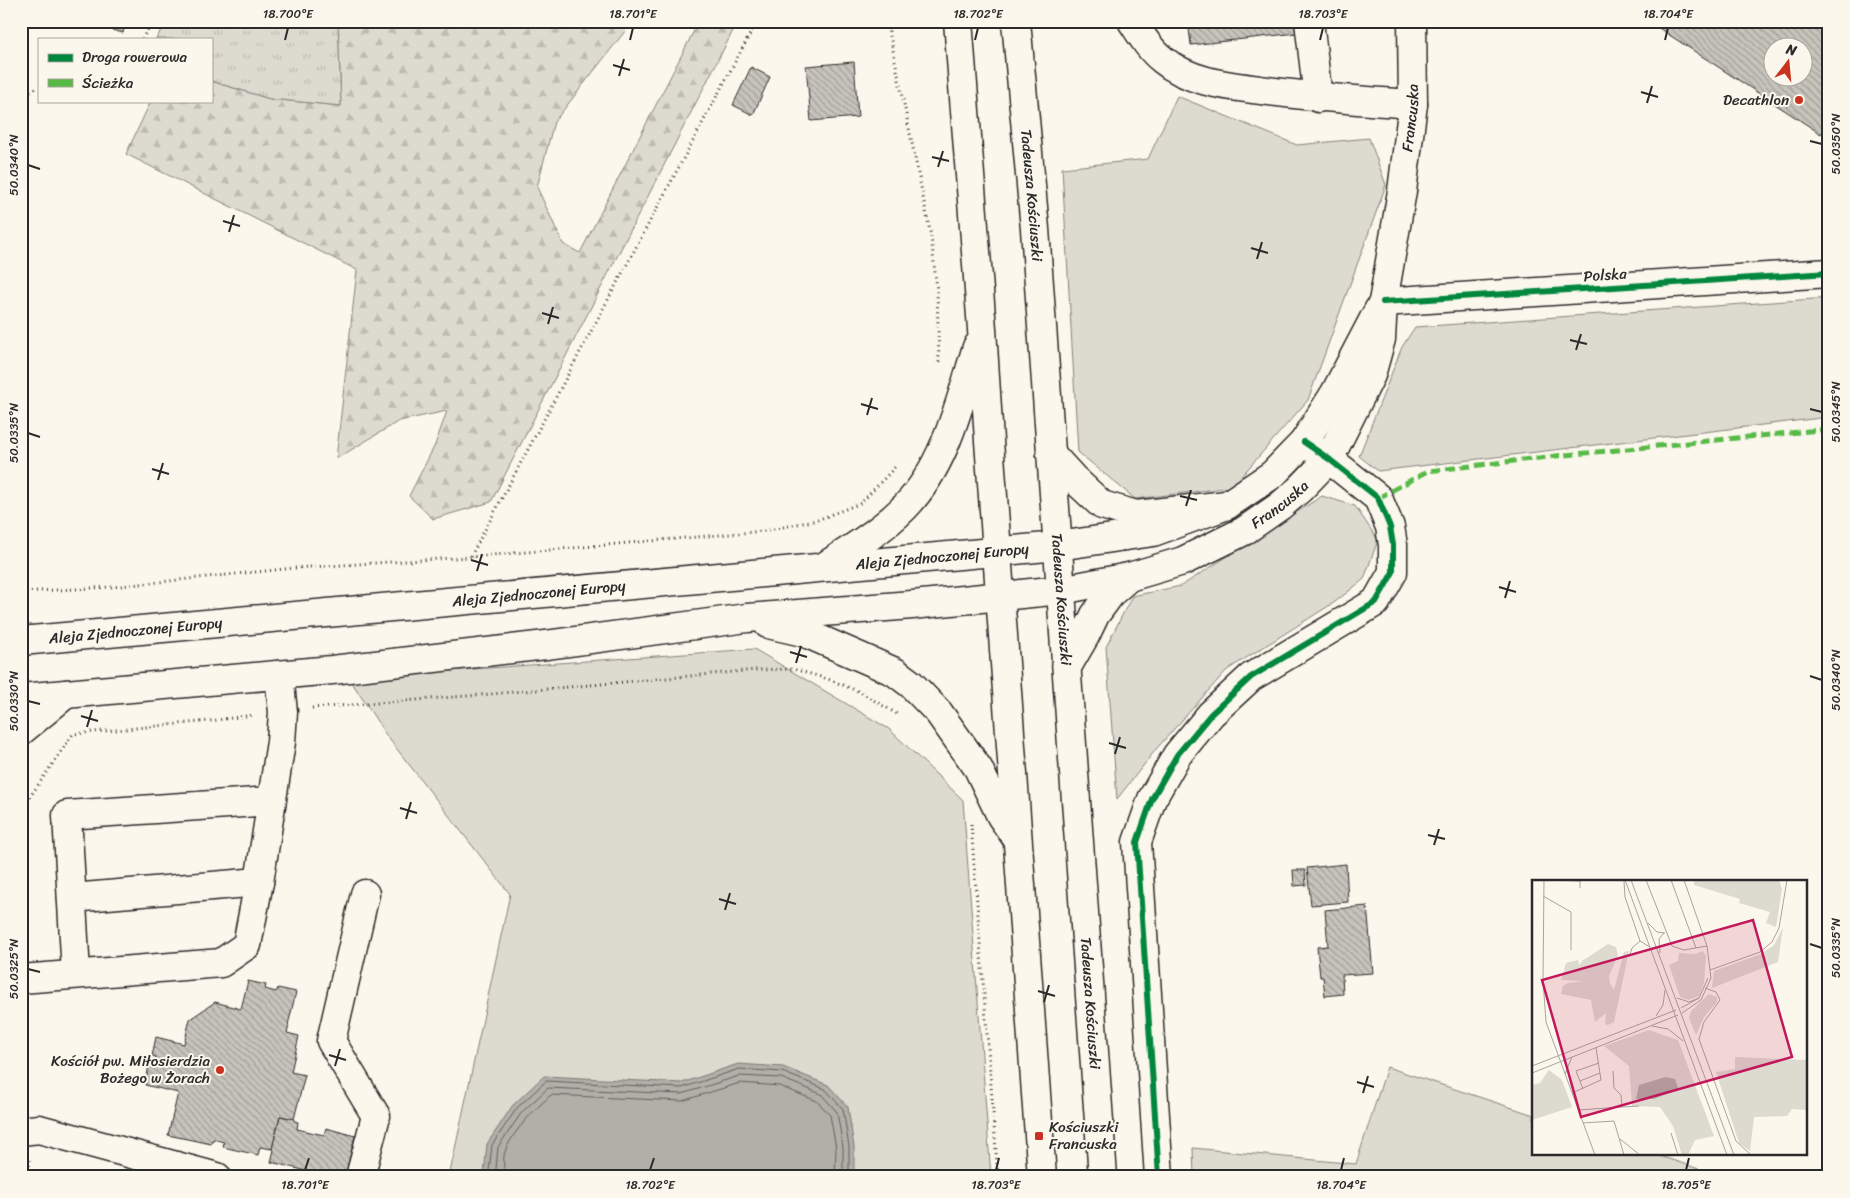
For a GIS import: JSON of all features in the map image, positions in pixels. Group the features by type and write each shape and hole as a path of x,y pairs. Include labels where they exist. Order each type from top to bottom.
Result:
{"main road":[{"path":"958,21 982,329 1042,1177"},
{"name":"Tadeusza Kościuszki","path":"1016,21 1035,229 1103,1177"},
{"path":"1019,50 1023,21"},
{"path":"1132,21 1146,43 1163,61 1188,75 1221,85 1318,98 1413,104"},
{"path":"1309,21 1318,98"},
{"name":"Francuska","path":"1061,590 1129,577 1183,562 1244,531 1300,489 1329,459 1371,375 1381,338 1384,302 1402,191 1413,104 1412,21"},
{"name":"Polska","path":"1384,302 1829,273"},
{"name":"Francuska","path":"1058,546 1153,532 1228,505 1273,474 1304,442 1335,393 1359,344 1384,302"},
{"path":"822,569 877,531 906,506 925,481 948,438 982,329"},
{"path":"1159,1177 1137,842 1152,798 1178,755 1211,714 1251,677 1376,602 1394,572 1390,527 1378,498 1329,459 1304,442"},
{"path":"1051,454 1102,505 1136,515 1228,505"},
{"name":"Aleja Zjednoczonej Europy","path":"21,641 1058,546"},
{"path":"1066,667 1085,636 1094,615 1112,592 1129,577"},
{"path":"21,698 279,675 536,646 747,618 1061,590"},
{"path":"747,618 803,632 894,672 911,684 939,713 978,768 1001,816 1017,840"},
{"path":"21,979 221,963 247,945 281,742 283,712 279,675"},
{"path":"21,731 66,694"},
{"path":"76,974 67,815 271,801"},
{"path":"72,898 259,882"},
{"path":"360,1177 376,1116 331,1041 365,894"},
{"path":"21,1131 40,1129 217,1177"}],"path":[{"path":"143,38 153,21"},
{"path":"470,557 757,21"},
{"path":"887,21 931,236 938,290 940,366"},
{"path":"21,94 38,87"},
{"path":"21,592 111,587 294,568 470,557 764,531 817,520 861,503 902,459"},
{"path":"21,810 73,734 210,721 332,705 480,695 756,670 793,669 828,679 860,692 904,719"},
{"path":"970,818 998,1177"}],"green space":[{"path":"166,21 338,21 341,106 270,99 212,81 212,38 157,38"},
{"path":"338,21 633,21 554,122 537,187 563,244 580,253 699,21 738,21 491,502 433,519 409,496 435,445 447,411 399,421 336,459 357,270 126,154 151,102 212,102 212,81 270,99 341,106"},
{"path":"1177,96 1297,145 1369,138 1386,185 1308,400 1232,487 1135,499 1078,452 1062,168 1148,159"},
{"path":"1829,298 1829,417 1378,471 1359,456 1402,347 1415,327"},
{"path":"1322,496 1355,506 1378,540 1364,579 1335,602 1227,670 1157,748 1117,799 1106,647 1132,596 1181,586"},
{"path":"754,649 889,729 963,800 991,1177 449,1177 510,894 386,735 349,678"},
{"path":"1387,1067 1532,1114 1532,1156 1660,1156 1723,1177 1194,1177 1193,1148 1356,1164"}],"water":[{"path":"738,1064 783,1067 828,1085 848,1107 854,1147 854,1177 490,1177 484,1174 487,1144 513,1105 544,1076 682,1083"}],"building":[{"path":"79,21 126,21 123,33"},
{"path":"1188,21 1296,21 1297,33 1191,45"},
{"name":"Decathlon","path":"1648,21 1829,21 1829,122 1821,134"},
{"path":"854,62 858,117 811,121 806,66"},
{"path":"751,67 770,77 753,115 733,105"},
{"path":"1346,864 1348,902 1311,905 1307,868"},
{"path":"1293,870 1305,870 1306,885 1294,886"},
{"path":"1367,906 1373,973 1342,975 1343,994 1325,996 1323,977 1320,977 1317,947 1328,946 1325,910"},
{"name":"Kościół pw. Miłosierdzia Bożego w Żorach","path":"248,981 266,985 265,989 276,992 278,988 296,992 287,1033 299,1036 291,1072 305,1075 294,1119 280,1116 272,1149 260,1147 258,1155 223,1147 224,1142 213,1139 211,1144 168,1135 178,1093 145,1085 149,1066 153,1068 156,1057 152,1056 156,1037 184,1044 190,1019 215,1002 241,1009"},
{"path":"280,1116 294,1119 294,1121 298,1122 297,1129 324,1135 326,1128 355,1136 345,1177 330,1177 271,1162 274,1150 272,1149"}],"marked path":[{"path":"1378,498 1428,471 1556,456 1829,429"}],"cycle path":[{"path":"1383,302 1829,273"},
{"path":"1159,1177 1137,842 1152,799 1177,755 1211,714 1251,677 1376,602 1393,572 1393,545 1390,527 1378,498 1329,459 1304,442"}],"place":[{"name":"Decathlon","path":"1799,100"},
{"name":"Kościół pw. Miłosierdzia Bożego w Żorach","path":"220,1070"},
{"name":"Kościuszki Francuska","path":"1039,1136"}]}
